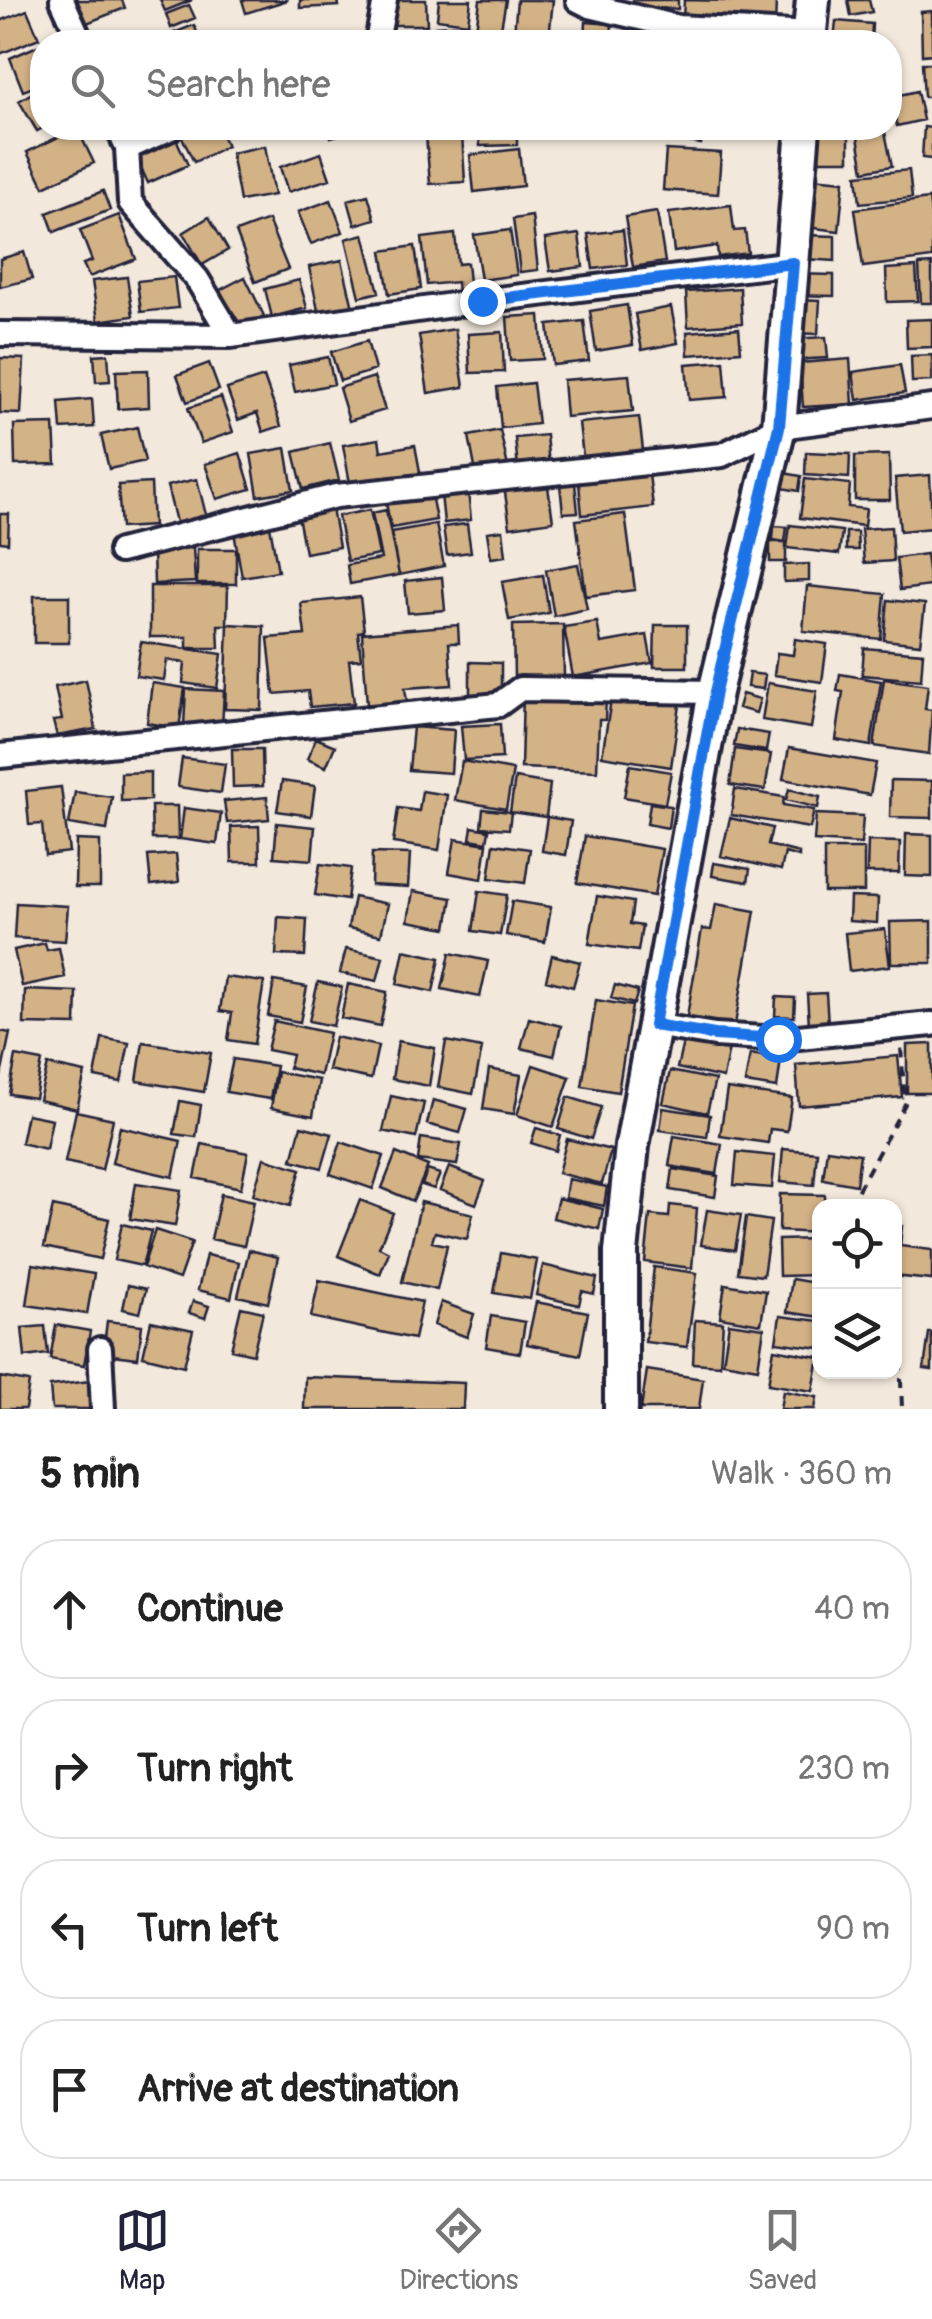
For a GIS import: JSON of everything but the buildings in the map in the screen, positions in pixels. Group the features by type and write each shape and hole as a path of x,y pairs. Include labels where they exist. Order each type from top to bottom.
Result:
{"street":[{"path":"62,0 76,30"},
{"path":"379,30 385,0"},
{"path":"578,0 678,27 714,30"},
{"path":"810,30 812,0"},
{"path":"123,140 130,202 196,279 231,336"},
{"path":"621,1409 620,1252 632,1146 715,692 779,427 802,140"},
{"path":"0,334 231,336 793,263"},
{"path":"120,551 336,496 722,455 779,427 932,407"},
{"path":"0,756 498,705 520,689 715,692"},
{"path":"654,1025 715,1035 778,1039 932,1024"},
{"path":"100,1349 103,1409"}],"path":[{"path":"853,1199 905,1104 900,1028"},
{"path":"901,1379 902,1409"}],"route":[{"path":"482,301 793,263 779,427 715,692 654,1025 715,1035 778,1039"}]}
